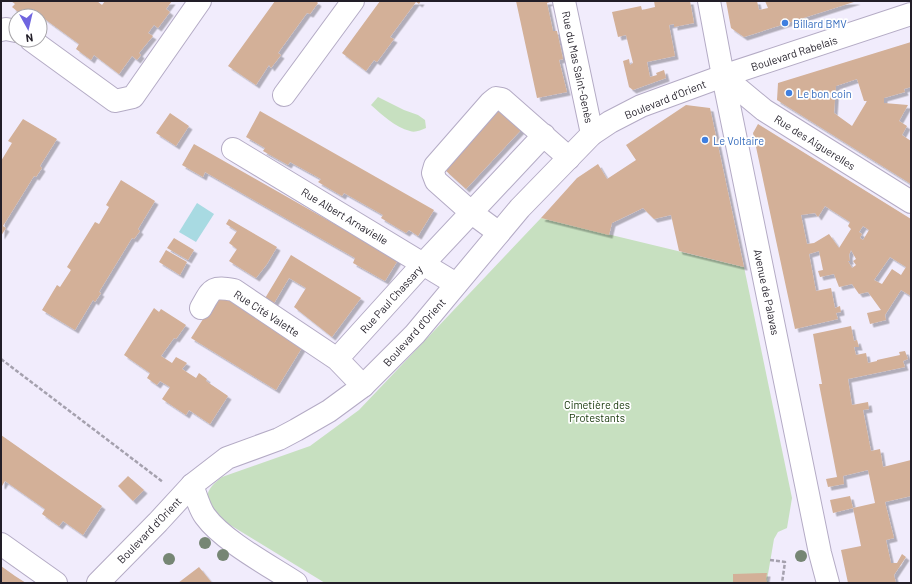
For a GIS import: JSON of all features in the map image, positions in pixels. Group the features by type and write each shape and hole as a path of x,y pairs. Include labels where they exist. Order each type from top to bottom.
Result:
{"street":[{"path":"42,48 115,101 133,97 200,1"},
{"path":"284,95 353,1"},
{"name":"Rue du Mas Saint-Genès","path":"564,1 592,134"},
{"name":"Avenue de Palavas","path":"709,1 820,553 828,583"},
{"name":"Boulevard Rabelais","path":"723,76 911,14"},
{"name":"Boulevard d'Orient","path":"98,583 192,485 227,458 278,439 296,430 330,411 363,386 415,334 520,208 592,134 610,122 641,106 723,76"},
{"name":"Rue des Aiguerelles","path":"723,76 764,110 911,202"},
{"path":"499,233 472,213 436,181 433,173 435,166 491,102 496,98 502,99 569,158"},
{"name":"Rue Paul Chassary","path":"337,359 423,264 544,135"},
{"name":"Rue Albert Arnavielle","path":"233,149 456,284"},
{"name":"Rue Cité Valette","path":"201,308 212,291 219,287 234,290 337,359"},
{"path":"337,359 363,386"},
{"path":"192,485 204,515 210,522 232,541 296,583"},
{"path":"1,544 56,583"},
{"path":"810,583 820,553"}],"path":[{"path":"1,359 162,480"},
{"path":"770,560 785,562 782,583"}],"green space":[{"path":"378,97 418,115 425,120 426,128 412,132 394,124 371,105"},
{"name":"Cimetière des Protestants","path":"541,218 744,267 792,498 787,528 778,532 774,539 767,580 768,583 325,583 217,517 210,507 207,499 210,488 216,482 222,477 310,446 359,410"}],"water":[{"path":"197,203 214,214 196,242 179,232"}],"building":[{"path":"11,1 97,1 102,5 105,1 172,1 166,9 170,12 158,28 154,25 148,33 153,36 139,53 141,55 137,60 132,56 119,74 94,55 91,60 76,49 79,44 48,21 48,8 13,8 12,7 15,4"},
{"path":"275,1 316,1 318,3 310,14 307,13 278,53 281,55 271,68 269,65 256,85 228,66"},
{"path":"380,1 421,1 419,4 416,2 390,37 394,39 377,62 374,60 366,71 342,53"},
{"path":"516,1 550,1 547,3 553,31 557,31 563,59 559,60 567,92 537,98"},
{"path":"654,1 690,1 694,23 674,27 674,24 669,25 675,56 647,62 650,77 657,75 656,73 664,70 666,78 633,90 629,87 623,61 629,59 630,65 633,63 626,35 618,37 612,12 641,6 642,10 655,7"},
{"path":"726,1 757,1 759,10 768,8 765,1 857,1 744,37 731,28"},
{"path":"911,42 911,87 904,89 905,92 884,98 884,103 908,105 899,121 907,126 902,135 911,141 911,184 777,100 778,83","holes":["857,79 864,101 867,101 852,126 834,113 836,86"]},
{"path":"686,105 710,108 744,267 679,251 671,215 654,219 643,208 612,223 609,235 541,218 577,178 598,164 607,179 636,160 626,145"},
{"path":"499,110 521,130 466,189 445,170"},
{"path":"260,111 434,210 418,236 409,230 406,233 381,218 383,215 344,193 342,196 318,182 321,179 290,162 288,165 263,151 265,148 246,137"},
{"path":"170,113 189,126 176,146 156,133"},
{"path":"23,119 57,139 40,166 42,168 36,177 34,176 3,226 6,228 1,236 1,161 12,143 8,141"},
{"path":"758,124 911,219 911,296 901,290 885,315 886,320 870,324 867,313 881,310 868,292 859,294 852,284 839,287 834,274 820,277 818,271 823,270 819,251 809,254 816,291 831,288 835,308 840,306 841,312 836,313 838,319 795,329 753,133","holes":["825,206 850,222 848,226 851,229 839,248 829,234 814,243 807,244 801,215 815,213 818,217","863,226 869,230 863,240 860,238 862,234 859,232","851,250 856,259 853,261 856,265 852,268 848,261 850,261 849,255","890,257 906,267 901,275 892,269 882,284 874,280"]},
{"path":"194,144 398,260 385,281 353,263 355,258 205,172 203,177 182,165"},
{"path":"121,180 155,201 138,229 140,231 134,239 132,238 99,292 101,293 95,302 93,300 75,330 42,310 57,285 60,287 71,270 67,267 95,222 99,224 109,207 106,205"},
{"path":"229,219 277,247 267,264 256,278 229,261 237,249 229,243 237,231 226,224"},
{"path":"174,238 194,250 188,260 167,248"},
{"path":"166,250 187,262 180,275 159,262"},
{"path":"291,255 361,298 332,337 294,307 306,288 289,278 273,305 264,300"},
{"path":"219,294 303,346 276,390 191,338"},
{"path":"154,308 159,312 161,309 186,325 161,356 172,363 176,357 187,363 182,369 196,378 199,373 207,379 206,381 228,396 210,424 189,410 186,415 162,399 170,387 160,381 157,385 147,378 150,373 124,355"},
{"path":"851,326 854,341 857,340 859,347 854,347 856,355 866,353 868,363 900,355 899,352 905,351 908,359 903,361 905,367 848,379 852,405 868,402 869,409 863,410 871,451 880,449 883,467 911,460 911,496 885,502 894,538 886,540 891,563 897,563 902,554 906,557 894,575 896,583 848,583 841,550 861,546 853,508 875,503 868,470 843,476 844,484 828,487 826,479 837,477 819,384 822,384 813,334"},
{"path":"1,435 102,506 83,535 63,521 59,526 42,514 45,509 5,481 2,486 1,485"},
{"path":"128,476 144,490 133,501 118,486"},
{"path":"850,496 853,508 833,513 830,500"},
{"path":"1,566 15,576 26,583 1,583"},
{"path":"199,567 212,583 178,583"},
{"path":"767,573 767,583 733,583 733,574"}],"place":[{"name":"Billard BMV","path":"785,23"},
{"name":"Le bon coin","path":"789,93"},
{"name":"Le Voltaire","path":"705,140"}]}
